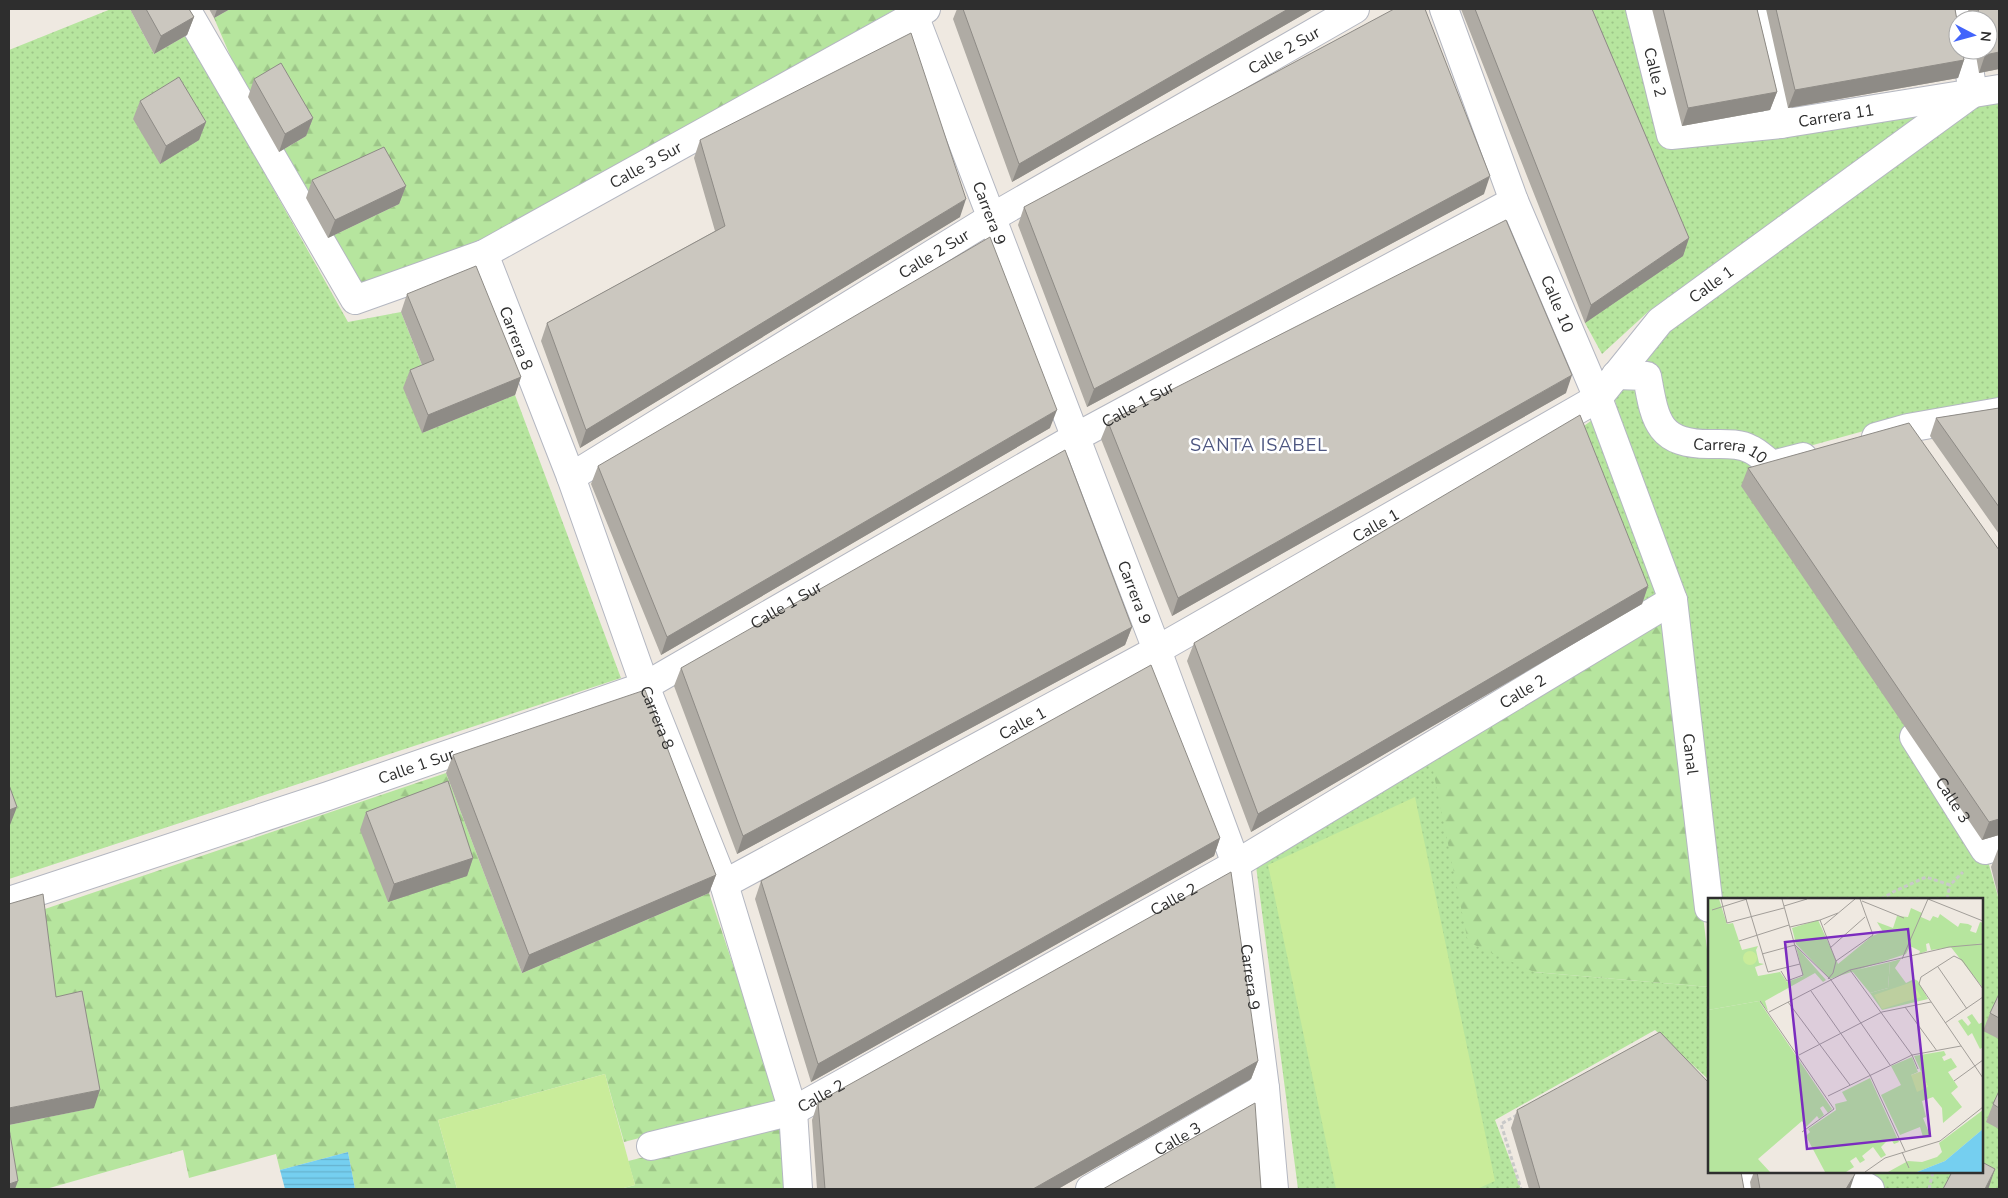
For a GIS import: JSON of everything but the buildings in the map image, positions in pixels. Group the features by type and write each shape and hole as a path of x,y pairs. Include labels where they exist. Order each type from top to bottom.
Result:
{"street":[{"name":"Calle 3 Sur","path":"186,9 355,300 484,254 920,12"},
{"name":"Calle 2 Sur","path":"571,477 991,218 1355,9"},
{"name":"Calle 10","path":"1444,9 1514,201 1598,398 1673,600"},
{"name":"Calle 2","path":"1640,9 1671,135"},
{"path":"1753,9 1781,124"},
{"name":"Carrera 9","path":"920,12 991,218 1157,650 1236,864 1265,1088 1274,1189"},
{"path":"1971,60 1986,91"},
{"name":"Carrera 11","path":"1671,135 1781,124 1986,91"},
{"name":"Calle 1","path":"724,884 1157,650 1598,398 1660,321 1986,91"},
{"name":"Calle 1 Sur","path":"9,901 328,796 644,686 1076,437 1514,201"},
{"name":"Carrera 8","path":"484,254 571,477 644,686 724,884 793,1111 798,1189"},
{"name":"Carrera 10","path":"1616,375 1647,376 1653,408 1663,431 1682,441 1697,444 1728,444 1750,448 1769,477 1826,450"},
{"path":"1854,443 1908,428 1999,412"},
{"path":"1908,428 1926,452"},
{"name":"Calle 2","path":"651,1146 793,1111 1236,864 1673,600"},
{"name":"Canal","path":"1673,600 1708,899"},
{"name":"Calle 3","path":"1901,716 1992,848"},
{"name":"Calle 3","path":"1090,1189 1265,1088"},
{"path":"1742,1173 1745,1189"},
{"path":"1843,1173 1870,1189"}],"path":[{"path":"1947,898 1950,885 1992,848"},
{"path":"1883,898 1926,877 1950,885"},
{"path":"1518,1115 1500,1124 1521,1189"},
{"path":"1928,1189 1933,1173"}],"green space":[{"path":"111,9 130,9 154,54 187,35 348,322 401,312 427,378 422,433 515,395 621,678 9,879 9,50"},
{"path":"230,9 896,9 482,241 361,284 328,238 399,204 377,165 306,198 279,152 306,136 248,97 214,18"},
{"path":"1577,9 1635,9 1669,141 1960,99 1817,192 1649,311 1602,354 1585,323"},
{"path":"1999,100 1999,406 1907,419 1777,455 1982,840 1999,900 1999,1189 1844,1189 1818,1173 1983,1173 1983,898 1713,898 1631,459 1614,397 1666,330 1978,104"},
{"path":"1595,418 1661,592 1642,604 1574,433"},
{"path":"1667,612 1708,958 1708,987 1534,972 1468,942 1431,760"},
{"path":"1431,760 1534,972 1708,987 1708,1079 1655,1030 1495,1120 1521,1189 1298,1189 1256,866"},
{"path":"446,773 522,973 709,893 779,1102 624,1142 605,1074 438,1120 457,1189 355,1189 348,1152 280,1170 276,1154 189,1178 183,1150 46,1189 10,1189 9,1125 93,1108 49,1015 36,912"},
{"path":"1415,797 1495,1181 1477,1189 1336,1189 1268,865"},
{"path":"605,1074 635,1185 620,1189 457,1189 438,1120"},
{"path":"782,1124 787,1189 620,1189 635,1185 628,1161"}],"water":[{"path":"348,1152 355,1189 285,1189 280,1170"}],"district":[{"name":"SANTA ISABEL","path":"1259,445"}]}
